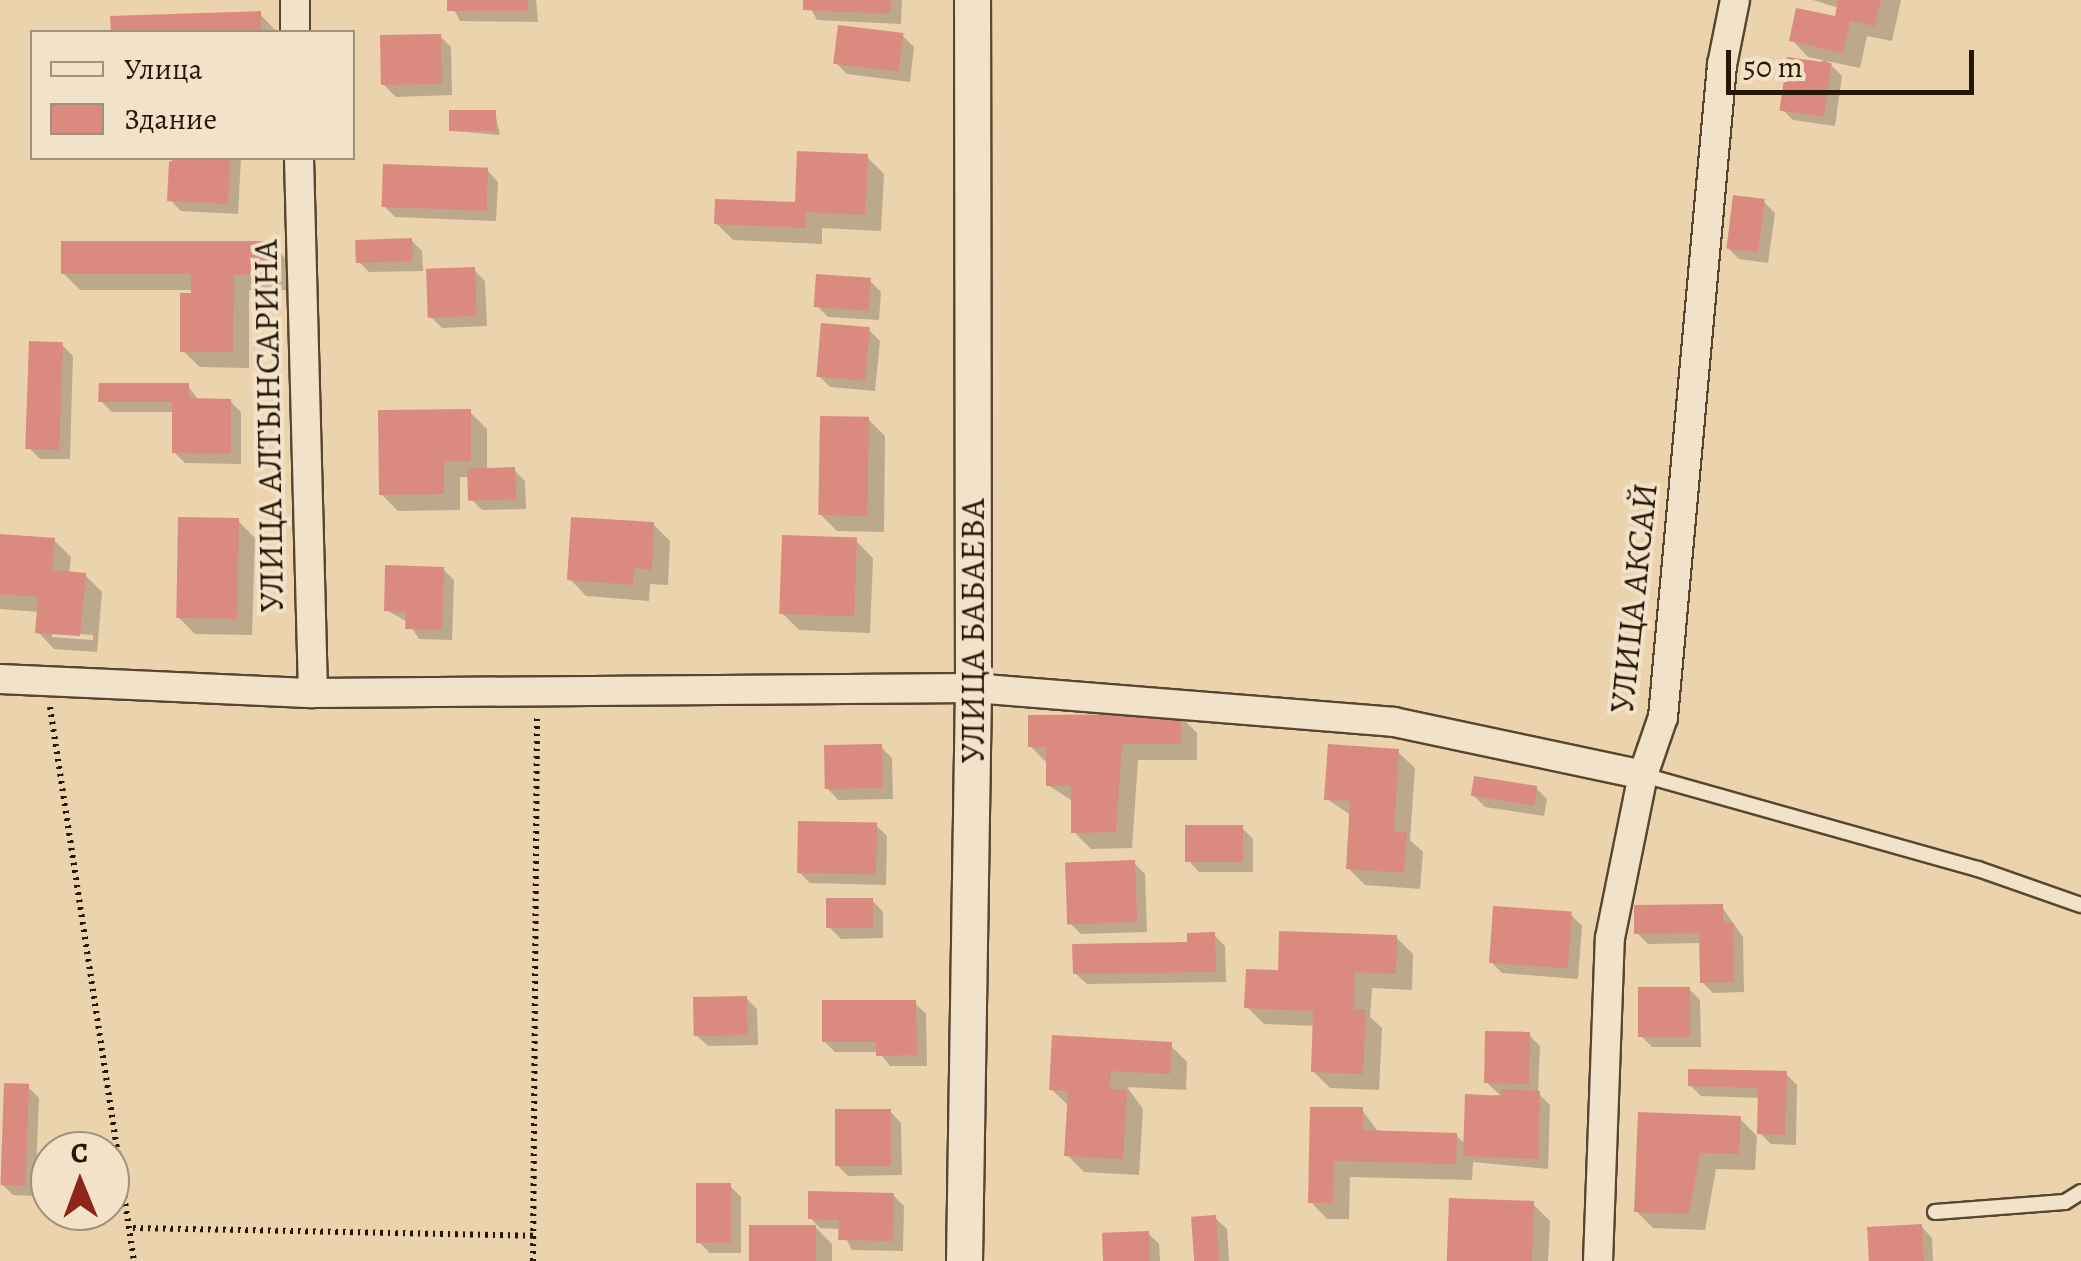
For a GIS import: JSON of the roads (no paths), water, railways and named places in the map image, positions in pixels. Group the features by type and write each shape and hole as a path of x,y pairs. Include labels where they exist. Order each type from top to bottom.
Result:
{"street":[{"path":"294,0 296,30"},
{"name":"УЛИЦА БАБАЕВА","path":"964,1261 973,688 972,0"},
{"name":"УЛИЦА АКСАЙ","path":"1598,1261 1610,938 1643,775 1663,717 1722,65 1735,0"},
{"name":"УЛИЦА АЛТЫНСАРИНА","path":"299,160 312,693"},
{"path":"0,679 312,693 973,688 1394,722 1643,775"}],"lane":[{"path":"1643,775 1978,869 2080,908"},
{"path":"1935,1212 2065,1202 2081,1192"}]}
